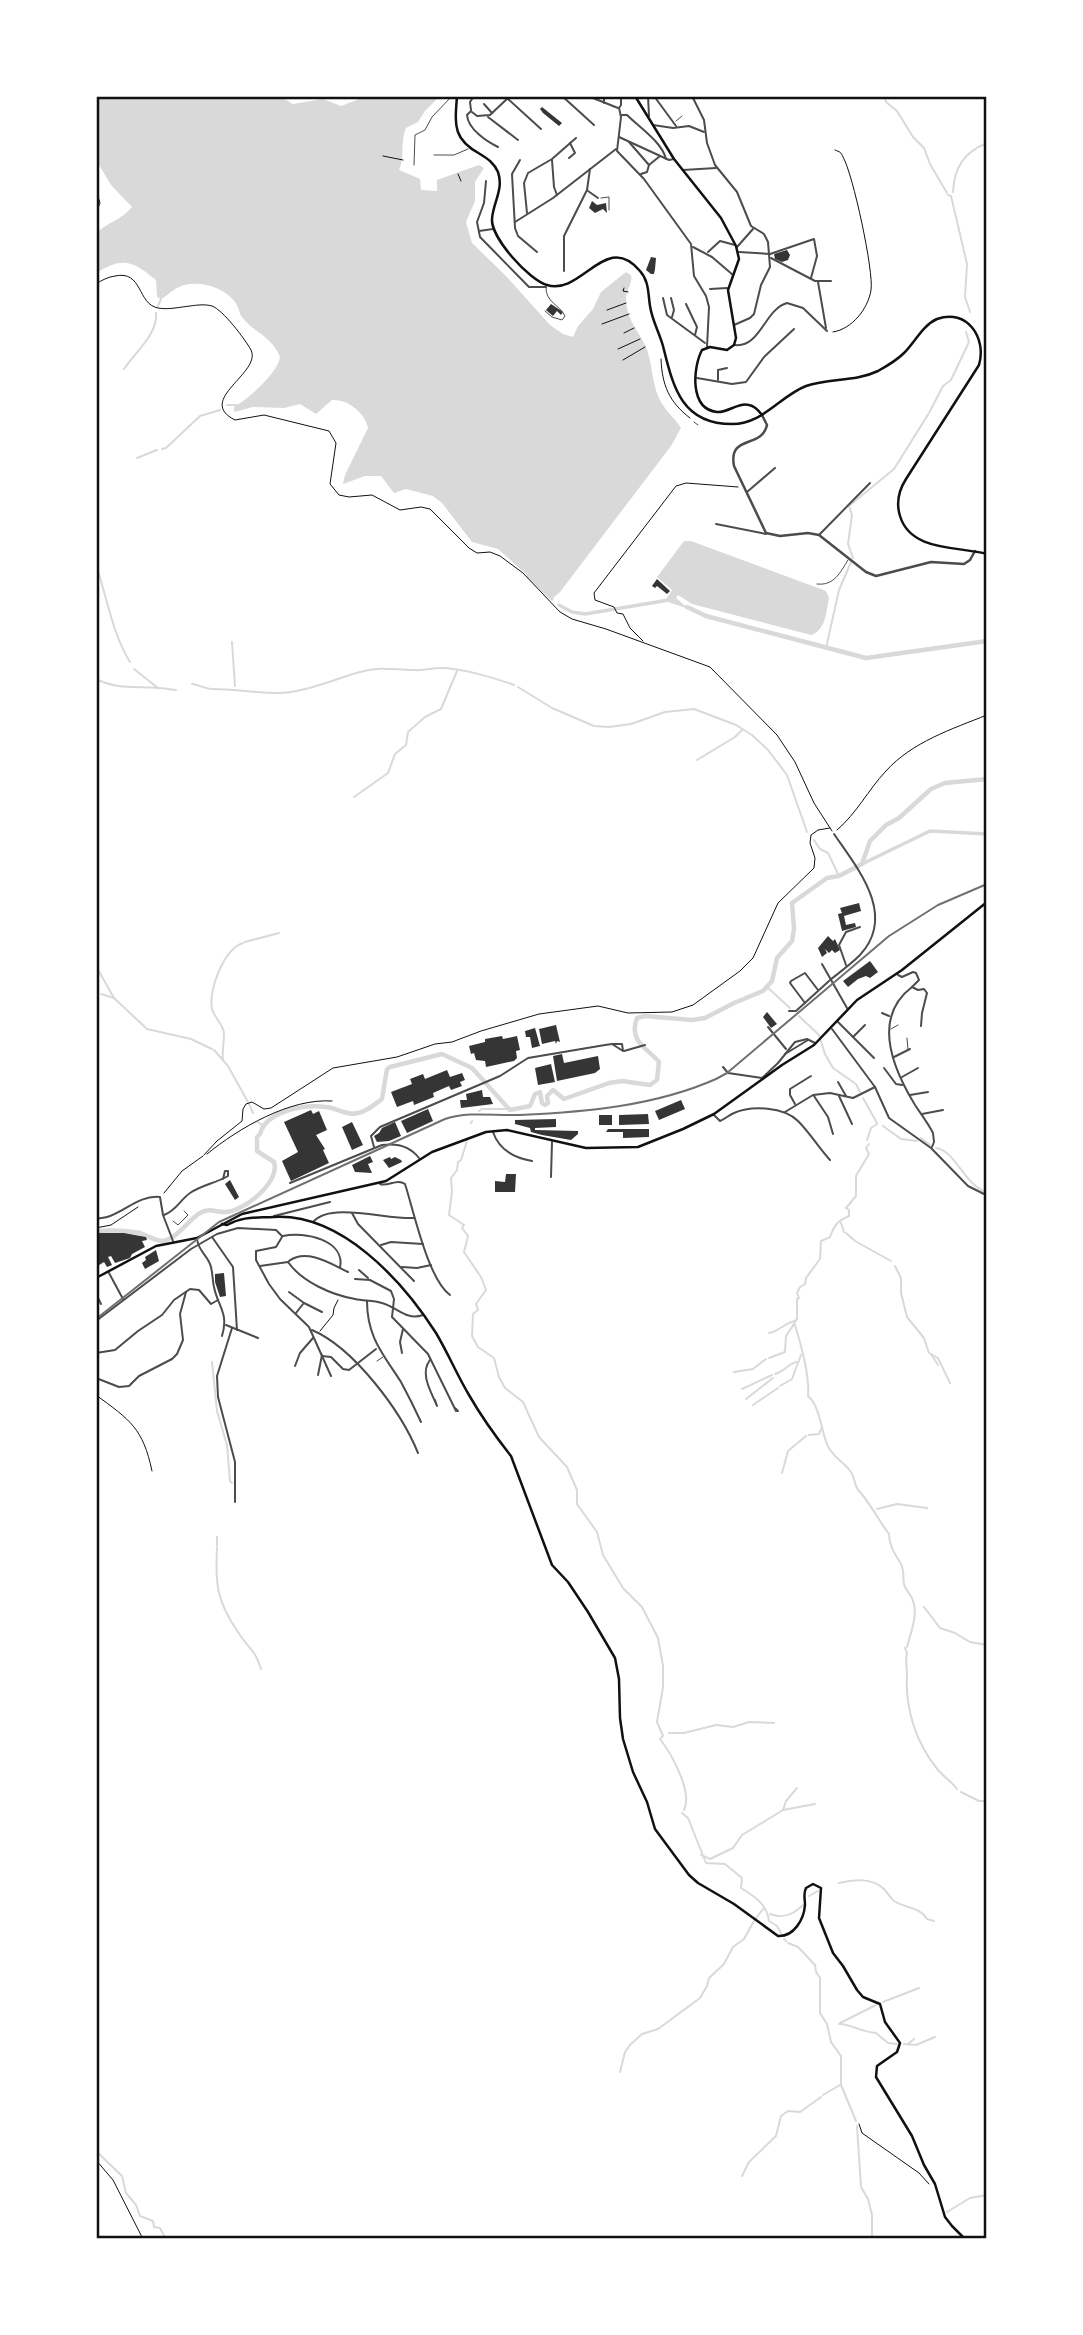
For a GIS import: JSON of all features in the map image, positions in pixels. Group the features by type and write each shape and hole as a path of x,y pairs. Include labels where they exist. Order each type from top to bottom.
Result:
{"main road":[{"path":"457,96 459,137 469,149 492,162 498,174 500,189 493,214 493,229 499,241 533,277 546,286 570,284 606,259 618,258 641,271 646,281 650,308 670,376 682,402 696,414 724,424 744,423 762,415 807,386 859,378 880,370 904,353 934,321 949,317 963,320 973,327 980,339 982,353 979,365 910,472 899,494 898,505 905,527 915,537 938,545 987,554"},
{"path":"635,96 674,159 721,218 737,248 738,262 728,288 734,345 727,350 706,345 700,354 697,395 706,408 722,412 747,404 762,415"},
{"path":"96,1278 156,1246 173,1240 197,1238 242,1214 379,1183 397,1176 419,1159 448,1145 494,1130 507,1130 582,1148 645,1145 714,1115 782,1065 816,1044 847,1008 897,974 987,901"},
{"path":"222,1224 227,1226 245,1217 290,1216 314,1222 344,1237 386,1271 422,1314 442,1343 467,1393 499,1443 511,1456 552,1565 582,1602 612,1652 619,1679 623,1739 655,1829 693,1879 778,1936 786,1936 795,1929 804,1907 806,1888 813,1884 821,1888 819,1918 833,1953 863,1997 880,2004 885,2022 900,2043 897,2052 877,2066 876,2075 906,2125 935,2184 945,2217 965,2239"}],"street":[{"path":"474,96 470,103 471,111 477,116 487,116 501,101 509,97 541,128"},
{"path":"562,96 594,125"},
{"path":"588,96 619,108"},
{"path":"604,96 604,104"},
{"path":"621,96 617,148 622,158 640,174 692,246 708,253 733,275"},
{"path":"647,117 650,113 648,96"},
{"path":"654,96 677,127"},
{"path":"692,96 704,120 709,149 717,167 739,195 753,228 767,237 770,267 761,285 753,316 734,325"},
{"path":"484,104 492,113"},
{"path":"471,111 467,115 468,122 484,139 497,145"},
{"path":"621,116 627,115 644,131 664,152 666,159"},
{"path":"487,116 518,139"},
{"path":"652,125 689,126 705,133"},
{"path":"618,136 666,159 674,159"},
{"path":"527,214 526,178 530,171 552,159 576,138"},
{"path":"628,140 649,165"},
{"path":"569,158 575,153 570,143"},
{"path":"515,222 557,195 617,148"},
{"path":"640,174 647,172 649,165 660,156"},
{"path":"552,159 557,195"},
{"path":"520,160 512,174 515,222 518,236 537,252"},
{"path":"683,170 717,167"},
{"path":"564,271 564,236 587,192 590,168"},
{"path":"486,181 484,203 477,222 480,237 529,287 546,286"},
{"path":"587,192 598,198"},
{"path":"737,248 753,228"},
{"path":"478,231 493,229"},
{"path":"770,256 814,239 817,256 811,278"},
{"path":"708,253 716,243 724,241 737,248 770,256 817,281 831,282"},
{"path":"692,246 694,276 709,307 706,345"},
{"path":"817,281 827,331"},
{"path":"710,289 728,288"},
{"path":"663,298 667,315 706,345"},
{"path":"671,298 674,310 672,317"},
{"path":"734,345 741,346 751,340 778,307 785,303 803,308 827,331"},
{"path":"686,304 697,327 695,335"},
{"path":"697,378 717,382 746,382 764,357 792,331"},
{"path":"716,390 718,370 727,368"},
{"path":"762,415 766,425 764,433 758,439 741,445 734,453 734,466 768,534"},
{"path":"747,493 775,468"},
{"path":"819,535 870,483"},
{"path":"716,524 780,536 804,533 819,535 866,572 879,576 931,562 959,565 969,561 973,551"},
{"path":"789,1012 796,1011 860,955 873,933 875,905 864,880 834,834"},
{"path":"846,966 839,945 846,932 860,927"},
{"path":"822,964 847,1008"},
{"path":"897,974 902,977 913,972 918,974 919,980 898,999 888,1030 893,1057 903,1084 934,1136 931,1148"},
{"path":"805,1003 791,981 805,973 818,990"},
{"path":"912,987 924,989 927,993 921,1026"},
{"path":"882,1013 890,1017"},
{"path":"837,1021 874,1058"},
{"path":"852,1038 865,1026"},
{"path":"768,1027 787,1050"},
{"path":"831,1028 875,1087 890,1118 931,1148 968,1186 984,1194"},
{"path":"785,1054 809,1040"},
{"path":"723,1067 728,1073 762,1077 795,1042 809,1040 816,1044"},
{"path":"612,1044 623,1051 645,1045"},
{"path":"374,1147 371,1136 377,1128 490,1080 528,1058 612,1044 622,1044 623,1051"},
{"path":"893,1057 909,1050"},
{"path":"884,1068 897,1084 903,1084"},
{"path":"901,1077 918,1068"},
{"path":"795,1104 790,1090 811,1076"},
{"path":"838,1082 847,1097"},
{"path":"784,1113 813,1095 826,1093 847,1097 861,1095 875,1087"},
{"path":"909,1096 928,1092"},
{"path":"813,1095 828,1117 833,1134"},
{"path":"838,1095 852,1124"},
{"path":"714,1115 720,1121 749,1109 771,1109 784,1113 798,1121 830,1160"},
{"path":"921,1114 943,1110"},
{"path":"494,1130 498,1142 513,1156 532,1160"},
{"path":"551,1177 552,1141"},
{"path":"290,1183 382,1144 397,1144 410,1150 419,1159"},
{"path":"163,1216 172,1212 186,1195 223,1179"},
{"path":"379,1183 404,1183 431,1265 445,1292 450,1296"},
{"path":"96,1219 108,1217 151,1196 162,1199 163,1216 173,1240"},
{"path":"274,1217 276,1214 330,1202"},
{"path":"314,1222 328,1214 351,1212 394,1219 415,1218"},
{"path":"351,1212 358,1224 414,1281"},
{"path":"96,1321 197,1245 212,1237 226,1231 250,1228 276,1230 282,1236"},
{"path":"282,1236 300,1234 319,1239 338,1252 340,1268"},
{"path":"282,1236 276,1247 256,1251 256,1260 280,1299 311,1330 331,1376"},
{"path":"212,1237 233,1267 237,1330"},
{"path":"197,1238 197,1245 210,1263 226,1324 222,1336"},
{"path":"380,1245 391,1242 424,1244"},
{"path":"259,1266 288,1262 295,1257 305,1256 321,1259 348,1272"},
{"path":"288,1262 294,1270 313,1283 341,1295 379,1302 412,1317 422,1314"},
{"path":"401,1266 417,1268 431,1265"},
{"path":"359,1270 370,1280 391,1291 394,1299 392,1317 431,1359 455,1408"},
{"path":"108,1272 124,1300"},
{"path":"363,1280 364,1275"},
{"path":"355,1279 370,1280"},
{"path":"96,1353 115,1350 164,1314 173,1301 186,1292 196,1288 210,1303 218,1300"},
{"path":"96,1378 119,1387 127,1387 139,1376 173,1359 183,1340 180,1314 186,1292"},
{"path":"289,1292 322,1312"},
{"path":"96,1294 101,1304"},
{"path":"367,1300 370,1327 377,1348 401,1383 421,1422"},
{"path":"295,1314 304,1303"},
{"path":"226,1324 258,1338"},
{"path":"232,1328 217,1376 221,1411 235,1462 235,1502"},
{"path":"402,1353 400,1342 403,1328"},
{"path":"311,1330 373,1380 412,1438 418,1453"},
{"path":"295,1366 304,1347 314,1337"},
{"path":"322,1356 331,1357 346,1370 352,1369 377,1348"},
{"path":"318,1375 322,1356"},
{"path":"431,1359 427,1363 425,1375 435,1400"}],"lane":[{"path":"414,164 415,135 425,130 432,117 452,96"},
{"path":"674,122 682,116"},
{"path":"434,155 454,155 469,149"},
{"path":"598,198 609,197 609,210"},
{"path":"545,311 559,319 564,319 565,316 549,299 546,286"},
{"path":"694,422 698,425"},
{"path":"817,584 825,585 833,581 849,558"},
{"path":"888,1030 898,1025"},
{"path":"907,1038 909,1050"},
{"path":"173,1221 178,1225 188,1215 184,1211"},
{"path":"377,1361 383,1357"}],"path":[{"path":"827,331 842,329 862,313 872,283 852,183 844,158 835,150"},
{"path":"383,156 402,160"},
{"path":"458,174 461,181"},
{"path":"96,190 100,203 96,212"},
{"path":"96,284 111,277 127,275 137,283 147,301 154,307 215,307 250,349 251,362 228,391 223,401 224,410 231,418 242,420 254,415 264,415 325,429 331,433 336,443 330,481 339,495 372,495 400,510 421,507 430,509 469,548 500,556 523,573 560,612 578,622 604,628 705,664 717,673 777,736 795,762 814,803 830,828 818,830 811,835 814,868 778,903 753,958 740,971 693,1005 672,1012 632,1014 603,1006 547,1012 397,1057 336,1067 322,1073 271,1108 264,1109 252,1102 247,1103 243,1109 242,1121 217,1140 204,1155"},
{"path":"622,294 624,288"},
{"path":"623,291 628,292"},
{"path":"607,310 626,303"},
{"path":"603,324 629,314"},
{"path":"624,333 634,328"},
{"path":"618,349 640,339"},
{"path":"623,360 645,347"},
{"path":"661,356 667,393 675,405 694,422"},
{"path":"643,643 622,614 615,608 595,600 593,596 673,489 686,483 735,488 743,485"},
{"path":"834,834 853,816 863,798 896,761 934,737 987,715"},
{"path":"162,1199 178,1174 256,1122 299,1103 332,1101"},
{"path":"96,1228 111,1225 142,1204"},
{"path":"318,1333 331,1317 341,1295"},
{"path":"322,1312 331,1317"},
{"path":"96,1395 137,1428 152,1471"},
{"path":"859,2124 862,2133 919,2173 929,2184"},
{"path":"96,2160 113,2180 143,2239"}],"shaded area":[{"path":"96,96 279,96 293,104 323,99 341,106 367,96 440,96 418,122 406,128 399,170 420,179 421,190 437,191 437,180 479,165 484,168 475,182 475,201 466,222 472,243 550,325 573,337 578,326 593,309 601,292 626,272 631,275 626,297 628,314 648,351 659,398 681,428 671,446 560,592 553,598 498,549 472,542 442,503 433,496 406,489 394,493 381,476 365,476 343,484 368,428 363,417 350,404 332,400 316,414 300,404 284,408 253,407 234,412 234,407 268,378 280,357 268,339 242,317 235,302 224,292 210,286 194,284 179,287 161,299 157,297 156,280 134,265 114,264 96,273 96,233 132,207 111,185 96,160"},
{"path":"684,541 691,541 826,591 829,598 820,629 811,635 692,604 678,595 676,598 689,609 665,601 672,590 657,577"}],"building":[{"path":"542,107 562,123 559,126 543,113 540,109"},
{"path":"592,201 597,205 606,203 607,213 603,209 595,213 589,208"},
{"path":"787,250 790,255 788,260 782,262 775,259 774,254"},
{"path":"651,257 656,258 654,274 646,270"},
{"path":"551,304 563,312 561,315 557,311 553,316 546,310"},
{"path":"657,579 670,591 667,594 657,586 652,586"},
{"path":"859,903 861,911 844,916 846,925 855,923 856,927 842,931 838,914 842,913 840,908"},
{"path":"828,936 833,941 835,939 840,950 835,953 832,950 829,953 825,949 827,953 822,957 818,948"},
{"path":"870,961 878,972 870,978 866,976 858,979 848,987 843,981"},
{"path":"767,1012 777,1024 771,1028 763,1017"},
{"path":"556,1025 560,1042 542,1044 539,1029"},
{"path":"535,1028 540,1046 532,1048 530,1037 526,1037 525,1031"},
{"path":"502,1036 503,1039 517,1036 520,1050 516,1051 517,1058 514,1061 486,1067 485,1061 476,1060 474,1053 471,1054 469,1046"},
{"path":"562,1054 564,1063 598,1056 600,1069 595,1073 557,1081 553,1056"},
{"path":"551,1064 555,1082 538,1085 535,1068"},
{"path":"447,1070 450,1077 462,1073 465,1080 460,1082 462,1086 451,1090 449,1086 433,1093 434,1097 414,1105 413,1101 397,1107 391,1092 412,1084 410,1079 423,1074 425,1079"},
{"path":"482,1090 483,1097 490,1097 493,1104 461,1108 460,1100 467,1100 466,1094"},
{"path":"681,1100 685,1109 659,1120 655,1111"},
{"path":"428,1109 433,1121 407,1133 401,1121"},
{"path":"311,1110 313,1114 319,1111 327,1130 316,1135 325,1149 323,1150 329,1163 291,1181 282,1161 298,1152 284,1122"},
{"path":"648,1114 649,1124 619,1125 619,1115"},
{"path":"599,1115 612,1115 612,1125 599,1125"},
{"path":"556,1119 556,1127 535,1130 578,1131 578,1134 571,1140 531,1132 530,1128 515,1124 515,1120"},
{"path":"352,1122 363,1145 352,1150 342,1127"},
{"path":"395,1122 401,1136 377,1142 374,1136 382,1128"},
{"path":"608,1129 649,1129 649,1137 623,1138 623,1132 606,1132"},
{"path":"370,1156 373,1162 368,1164 372,1173 355,1172 352,1165"},
{"path":"390,1157 402,1162 389,1168 383,1160"},
{"path":"506,1174 516,1174 515,1192 495,1192 495,1181 505,1182"},
{"path":"230,1180 239,1197 235,1200 225,1184"},
{"path":"96,1233 124,1233 146,1237 147,1240 142,1241 145,1247 130,1258 115,1263 111,1256 108,1257 112,1265 107,1267 104,1262 96,1267"},
{"path":"156,1250 159,1261 145,1269 142,1263 146,1260 145,1257"},
{"path":"224,1273 226,1296 220,1297 215,1274"}],"waterway":[{"path":"885,96 886,102 897,111 913,137 924,148 947,193"},
{"path":"953,192 958,168 966,156 987,143"},
{"path":"948,195 951,196 967,264 965,297 970,312"},
{"path":"158,306 161,299"},
{"path":"124,369 150,335 156,321 156,313"},
{"path":"853,558 848,544 852,515 849,506 894,469 943,386 951,380 969,342 966,332"},
{"path":"227,405 237,405"},
{"path":"162,449 200,416 220,410"},
{"path":"137,458 157,450"},
{"path":"826,648 839,590 851,562"},
{"path":"96,565 114,627 130,662"},
{"path":"528,576 552,599"},
{"path":"559,605 572,612 585,614 669,600"},
{"path":"687,607 706,616 866,658 987,641"},
{"path":"232,642 235,686"},
{"path":"192,684 210,689 288,692 368,670 449,668 514,685"},
{"path":"134,669 158,688"},
{"path":"354,797 388,773 395,754 406,745 408,732 425,717 441,709 457,671"},
{"path":"96,679 120,686 176,690"},
{"path":"518,687 552,708 594,726 631,724 665,712 694,709 736,725 768,750 787,775 807,832"},
{"path":"697,760 742,730"},
{"path":"96,1231 129,1231 161,1241 172,1238 204,1211 226,1212 242,1207 267,1186 275,1170 274,1162 257,1151 257,1137 270,1120 287,1111 307,1107 326,1107 350,1113 364,1111 382,1099 387,1069 390,1067 442,1054 472,1068 510,1110 530,1106 535,1094 540,1092 545,1105 548,1103 547,1096 553,1090 564,1099 609,1083 622,1081 650,1085 657,1080 659,1062 637,1038 637,1018 705,1018 763,991 772,981 777,958 792,941 792,903 827,878 839,876 862,864 870,841 931,789 945,783 987,779"},
{"path":"862,864 930,831 987,834"},
{"path":"814,840 820,849 828,853 839,876"},
{"path":"245,942 279,933"},
{"path":"223,1060 224,1033 212,1009 212,992 224,962 230,953 243,943"},
{"path":"96,966 114,998 147,1029 191,1039 212,1049"},
{"path":"767,987 790,1008"},
{"path":"101,994 114,998"},
{"path":"799,1016 819,1035 833,1068 856,1084 860,1092"},
{"path":"214,1050 228,1066 248,1102"},
{"path":"863,1098 877,1123"},
{"path":"249,1104 253,1113"},
{"path":"479,1111 507,1109"},
{"path":"258,1122 262,1125"},
{"path":"867,1140 871,1128 877,1124"},
{"path":"883,1126 901,1139 917,1141"},
{"path":"921,1138 930,1145"},
{"path":"467,1141 457,1170 451,1178 449,1215 464,1225 462,1228 468,1236 464,1252 481,1277 486,1290 476,1304 478,1310 473,1314 472,1336 478,1347 494,1358 505,1388 523,1402 539,1437 567,1467 577,1490 577,1504 597,1532 603,1555 623,1588 642,1607 658,1638 663,1666 663,1687 657,1722 663,1736 660,1739 670,1753 683,1783 686,1793 684,1810"},
{"path":"869,1144 866,1148 869,1154 856,1176 856,1196 846,1208 849,1210 849,1216 836,1224 830,1237 821,1241 820,1259 797,1293 797,1319 794,1322 806,1369 808,1396 818,1412 827,1444 831,1452 851,1472 857,1489 889,1534 891,1546 902,1566 905,1586 915,1610 907,1647"},
{"path":"936,1148 948,1154 983,1191"},
{"path":"841,1223 844,1232"},
{"path":"846,1233 891,1261"},
{"path":"895,1266 901,1278 901,1293 907,1317 924,1338 929,1353 938,1358 950,1383"},
{"path":"769,1333 796,1321"},
{"path":"769,1358 785,1352 786,1336 794,1324"},
{"path":"931,1354 938,1365"},
{"path":"780,1386 792,1379 801,1355"},
{"path":"734,1372 753,1369 766,1359"},
{"path":"212,1362 217,1411 227,1445 232,1483"},
{"path":"775,1374 797,1362"},
{"path":"742,1389 772,1375"},
{"path":"746,1399 773,1378"},
{"path":"753,1405 778,1388"},
{"path":"809,1435 819,1434 822,1427"},
{"path":"782,1473 788,1451 806,1436"},
{"path":"877,1509 897,1504 927,1508"},
{"path":"217,1537 217,1546"},
{"path":"217,1548 216,1572 222,1602 231,1621 256,1656 261,1669"},
{"path":"924,1607 940,1628 970,1642 987,1645"},
{"path":"905,1648 908,1700 918,1737 930,1760 957,1789"},
{"path":"669,1733 684,1733 716,1725 733,1727 749,1722 774,1723"},
{"path":"783,1810 786,1801 797,1788"},
{"path":"961,1792 979,1801 987,1801"},
{"path":"701,1855 710,1859 733,1848 742,1835 783,1810 815,1804"},
{"path":"682,1813 688,1818 706,1863 725,1864 742,1878 741,1888 759,1901 766,1910 769,1921 777,1926 781,1933"},
{"path":"839,1883 857,1880 880,1885 894,1901 934,1921"},
{"path":"809,1896 818,1891"},
{"path":"770,1914 788,1915 803,1905"},
{"path":"756,1918 764,1908"},
{"path":"620,2072 625,2052 630,2045 642,2034 658,2029 700,1998 709,1978 724,1964 733,1947 744,1939 754,1921"},
{"path":"788,1943 798,1947 815,1965 820,1978 820,2013 827,2024 831,2042 841,2056 841,2085 856,2121"},
{"path":"883,2002 919,1988"},
{"path":"840,2023 876,2005"},
{"path":"839,2024 876,2033 888,2043 897,2044"},
{"path":"904,2044 916,2045 935,2037"},
{"path":"908,2044 914,2039"},
{"path":"823,2095 840,2085"},
{"path":"742,2176 749,2162 776,2136 781,2116 788,2111 800,2112 821,2097"},
{"path":"857,2126 861,2187 868,2199 872,2215 872,2238"},
{"path":"96,2151 122,2176 126,2193 136,2205 140,2216 153,2221 154,2227 160,2228 166,2239"},
{"path":"947,2212 970,2198 987,2195"}],"railway":[{"path":"96,1319 219,1222 445,1119 464,1115 545,1114 620,1106 669,1096 716,1079 727,1073 889,936 938,905 987,884"}]}
